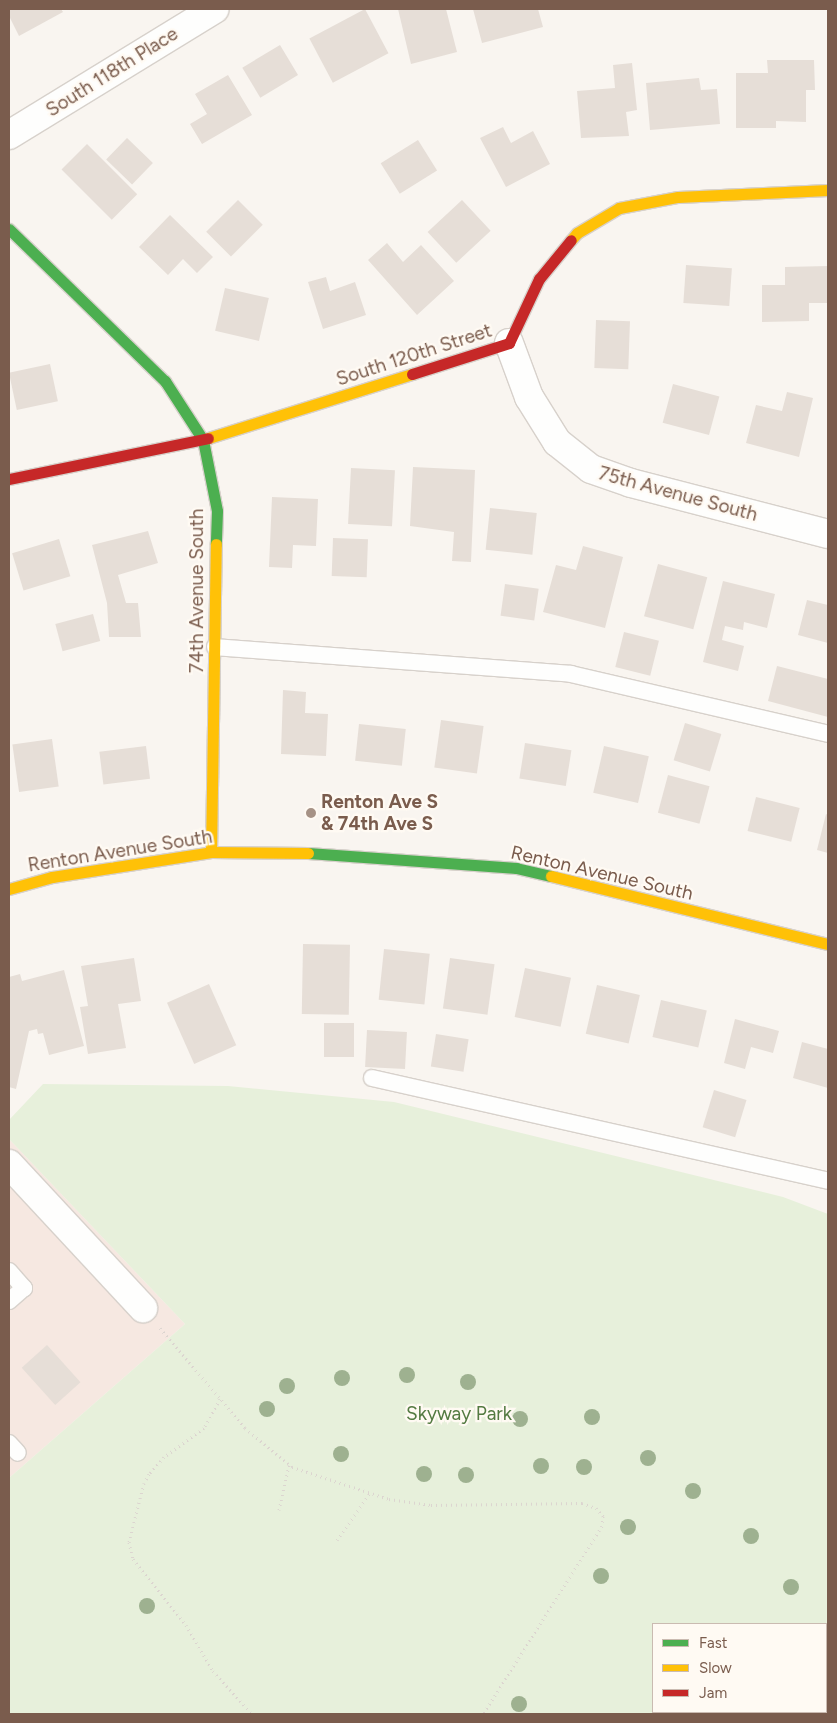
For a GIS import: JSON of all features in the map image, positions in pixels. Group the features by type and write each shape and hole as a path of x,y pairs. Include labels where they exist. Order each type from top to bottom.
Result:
{"street":[{"name":"South 118th Place","path":"9,135 215,9"},
{"name":"South 120th Street","path":"9,479 203,440 509,343 539,279 577,233 619,208 678,197 828,190"},
{"name":"74th Avenue South","path":"9,229 164,381 203,440 217,511 211,852"},
{"name":"75th Avenue South","path":"509,343 529,397 557,442 591,469 631,483 828,534"},
{"name":"Renton Avenue South","path":"9,889 52,877 211,852 302,853 516,868 828,944"},
{"path":"9,1164 143,1308"}],"lane":[{"path":"214,647 571,674 828,734"},
{"path":"372,1078 828,1181"},
{"path":"9,1271 24,1288 9,1301"}],"path":[{"path":"143,1308 245,1428 289,1465 370,1493 431,1505 582,1503 596,1508 603,1516 602,1526 483,1714"},
{"path":"220,1399 204,1428 164,1457 149,1474 129,1542 133,1558 186,1625 213,1670 252,1714"},
{"path":"279,1510 289,1465"},
{"path":"337,1540 370,1493"}],"shaded area":[{"path":"9,1139 185,1324 9,1478"}],"green space":[{"name":"Skyway Park","path":"43,1084 228,1086 394,1102 783,1197 828,1214 828,1714 9,1714 9,1478 185,1324 9,1139 9,1120"}],"building":[{"path":"9,9 61,9 63,12 19,36 9,16"},
{"path":"365,9 388,53 333,83 309,39"},
{"path":"398,9 446,9 457,52 411,64"},
{"path":"473,9 538,9 543,27 482,43"},
{"path":"280,45 298,75 260,98 242,68"},
{"path":"767,60 814,60 815,90 806,90 806,122 776,121 776,128 736,128 736,73 768,73"},
{"path":"632,63 637,110 626,112 629,136 581,138 577,91 615,88 613,65"},
{"path":"228,75 252,115 202,144 190,124 207,114 195,94"},
{"path":"699,78 701,90 717,89 720,124 650,130 646,83"},
{"path":"503,127 511,143 533,131 550,164 506,187 480,138"},
{"path":"127,138 153,163 132,185 106,160"},
{"path":"418,140 437,171 400,194 381,163"},
{"path":"87,144 137,194 112,220 62,169"},
{"path":"238,200 263,225 231,257 206,232"},
{"path":"462,200 491,231 456,263 428,232"},
{"path":"170,215 213,257 197,273 183,259 168,275 139,247"},
{"path":"387,243 403,262 421,245 454,281 417,315 368,260"},
{"path":"686,265 732,268 729,306 683,303"},
{"path":"828,266 828,303 809,303 809,321 762,322 762,285 785,285 785,267"},
{"path":"326,277 330,291 355,282 366,315 323,329 308,282"},
{"path":"225,288 269,298 259,341 215,331"},
{"path":"596,320 630,321 628,369 594,368"},
{"path":"50,364 58,401 17,410 9,373"},
{"path":"673,384 719,396 709,435 663,423"},
{"path":"787,392 813,398 799,457 746,443 756,405 782,411"},
{"path":"413,467 475,470 471,562 452,561 454,532 410,526"},
{"path":"351,468 395,470 392,526 348,524"},
{"path":"272,497 318,499 316,546 293,545 292,568 269,567"},
{"path":"490,508 537,513 532,555 486,550"},
{"path":"148,531 158,563 118,575 126,603 138,603 141,637 109,637 107,603 92,545"},
{"path":"333,538 368,539 367,577 332,576"},
{"path":"59,539 70,576 24,591 12,553"},
{"path":"583,546 623,557 605,628 543,612 556,565 576,570"},
{"path":"658,564 707,577 693,629 644,616"},
{"path":"723,581 775,594 767,628 744,622 743,630 725,626 722,640 744,646 738,671 703,662"},
{"path":"505,584 539,589 534,620 501,616"},
{"path":"807,600 828,605 828,643 798,635"},
{"path":"93,614 100,641 63,651 55,624"},
{"path":"624,632 659,641 650,676 615,667"},
{"path":"777,666 828,679 828,717 768,701"},
{"path":"283,690 306,692 305,713 328,714 326,756 281,754"},
{"path":"441,720 484,726 477,774 434,768"},
{"path":"685,723 721,734 710,771 674,760"},
{"path":"359,724 406,729 402,766 355,761"},
{"path":"52,739 59,787 19,792 12,745"},
{"path":"525,743 571,750 566,786 519,779"},
{"path":"146,746 150,779 103,784 99,752"},
{"path":"604,746 649,756 638,803 593,793"},
{"path":"668,775 710,786 699,824 658,813"},
{"path":"756,797 800,808 791,842 748,831"},
{"path":"826,814 828,815 828,853 817,850"},
{"path":"303,944 350,945 349,1015 302,1014"},
{"path":"384,949 430,954 424,1005 379,1000"},
{"path":"134,958 141,1001 118,1004 126,1048 88,1054 80,1007 88,1006 81,966"},
{"path":"450,958 495,964 487,1015 443,1009"},
{"path":"525,968 571,978 561,1027 515,1017"},
{"path":"64,970 84,1046 49,1055 43,1033 38,1034 37,1029 29,1031 16,1089 9,1087 9,977 20,974 22,981"},
{"path":"209,984 236,1045 194,1064 167,1003"},
{"path":"597,985 640,995 629,1044 586,1034"},
{"path":"661,1000 707,1011 698,1048 652,1037"},
{"path":"735,1019 779,1031 773,1053 751,1047 745,1069 724,1063"},
{"path":"324,1023 354,1023 354,1057 324,1057"},
{"path":"367,1030 407,1032 405,1069 365,1067"},
{"path":"436,1034 469,1039 463,1072 431,1067"},
{"path":"802,1042 828,1049 828,1088 793,1078"},
{"path":"714,1090 747,1100 735,1137 703,1127"},
{"path":"47,1345 80,1382 55,1405 22,1368"}],"traffic: fast":[{"path":"9,229 165,381 203,440 217,511 216,544"},
{"path":"308,853 516,868 551,876"}],"traffic: slow":[{"path":"571,240 577,233 619,208 678,197 828,190"},
{"path":"208,438 412,374"},
{"path":"211,852 216,544"},
{"path":"9,889 52,877 211,852 308,853"},
{"path":"551,876 828,944"}],"traffic: jam":[{"path":"412,374 509,343 539,279 571,240"},
{"path":"9,479 208,438"}],"place":[{"name":"Renton Ave S & 74th Ave S","path":"311,813"}]}
